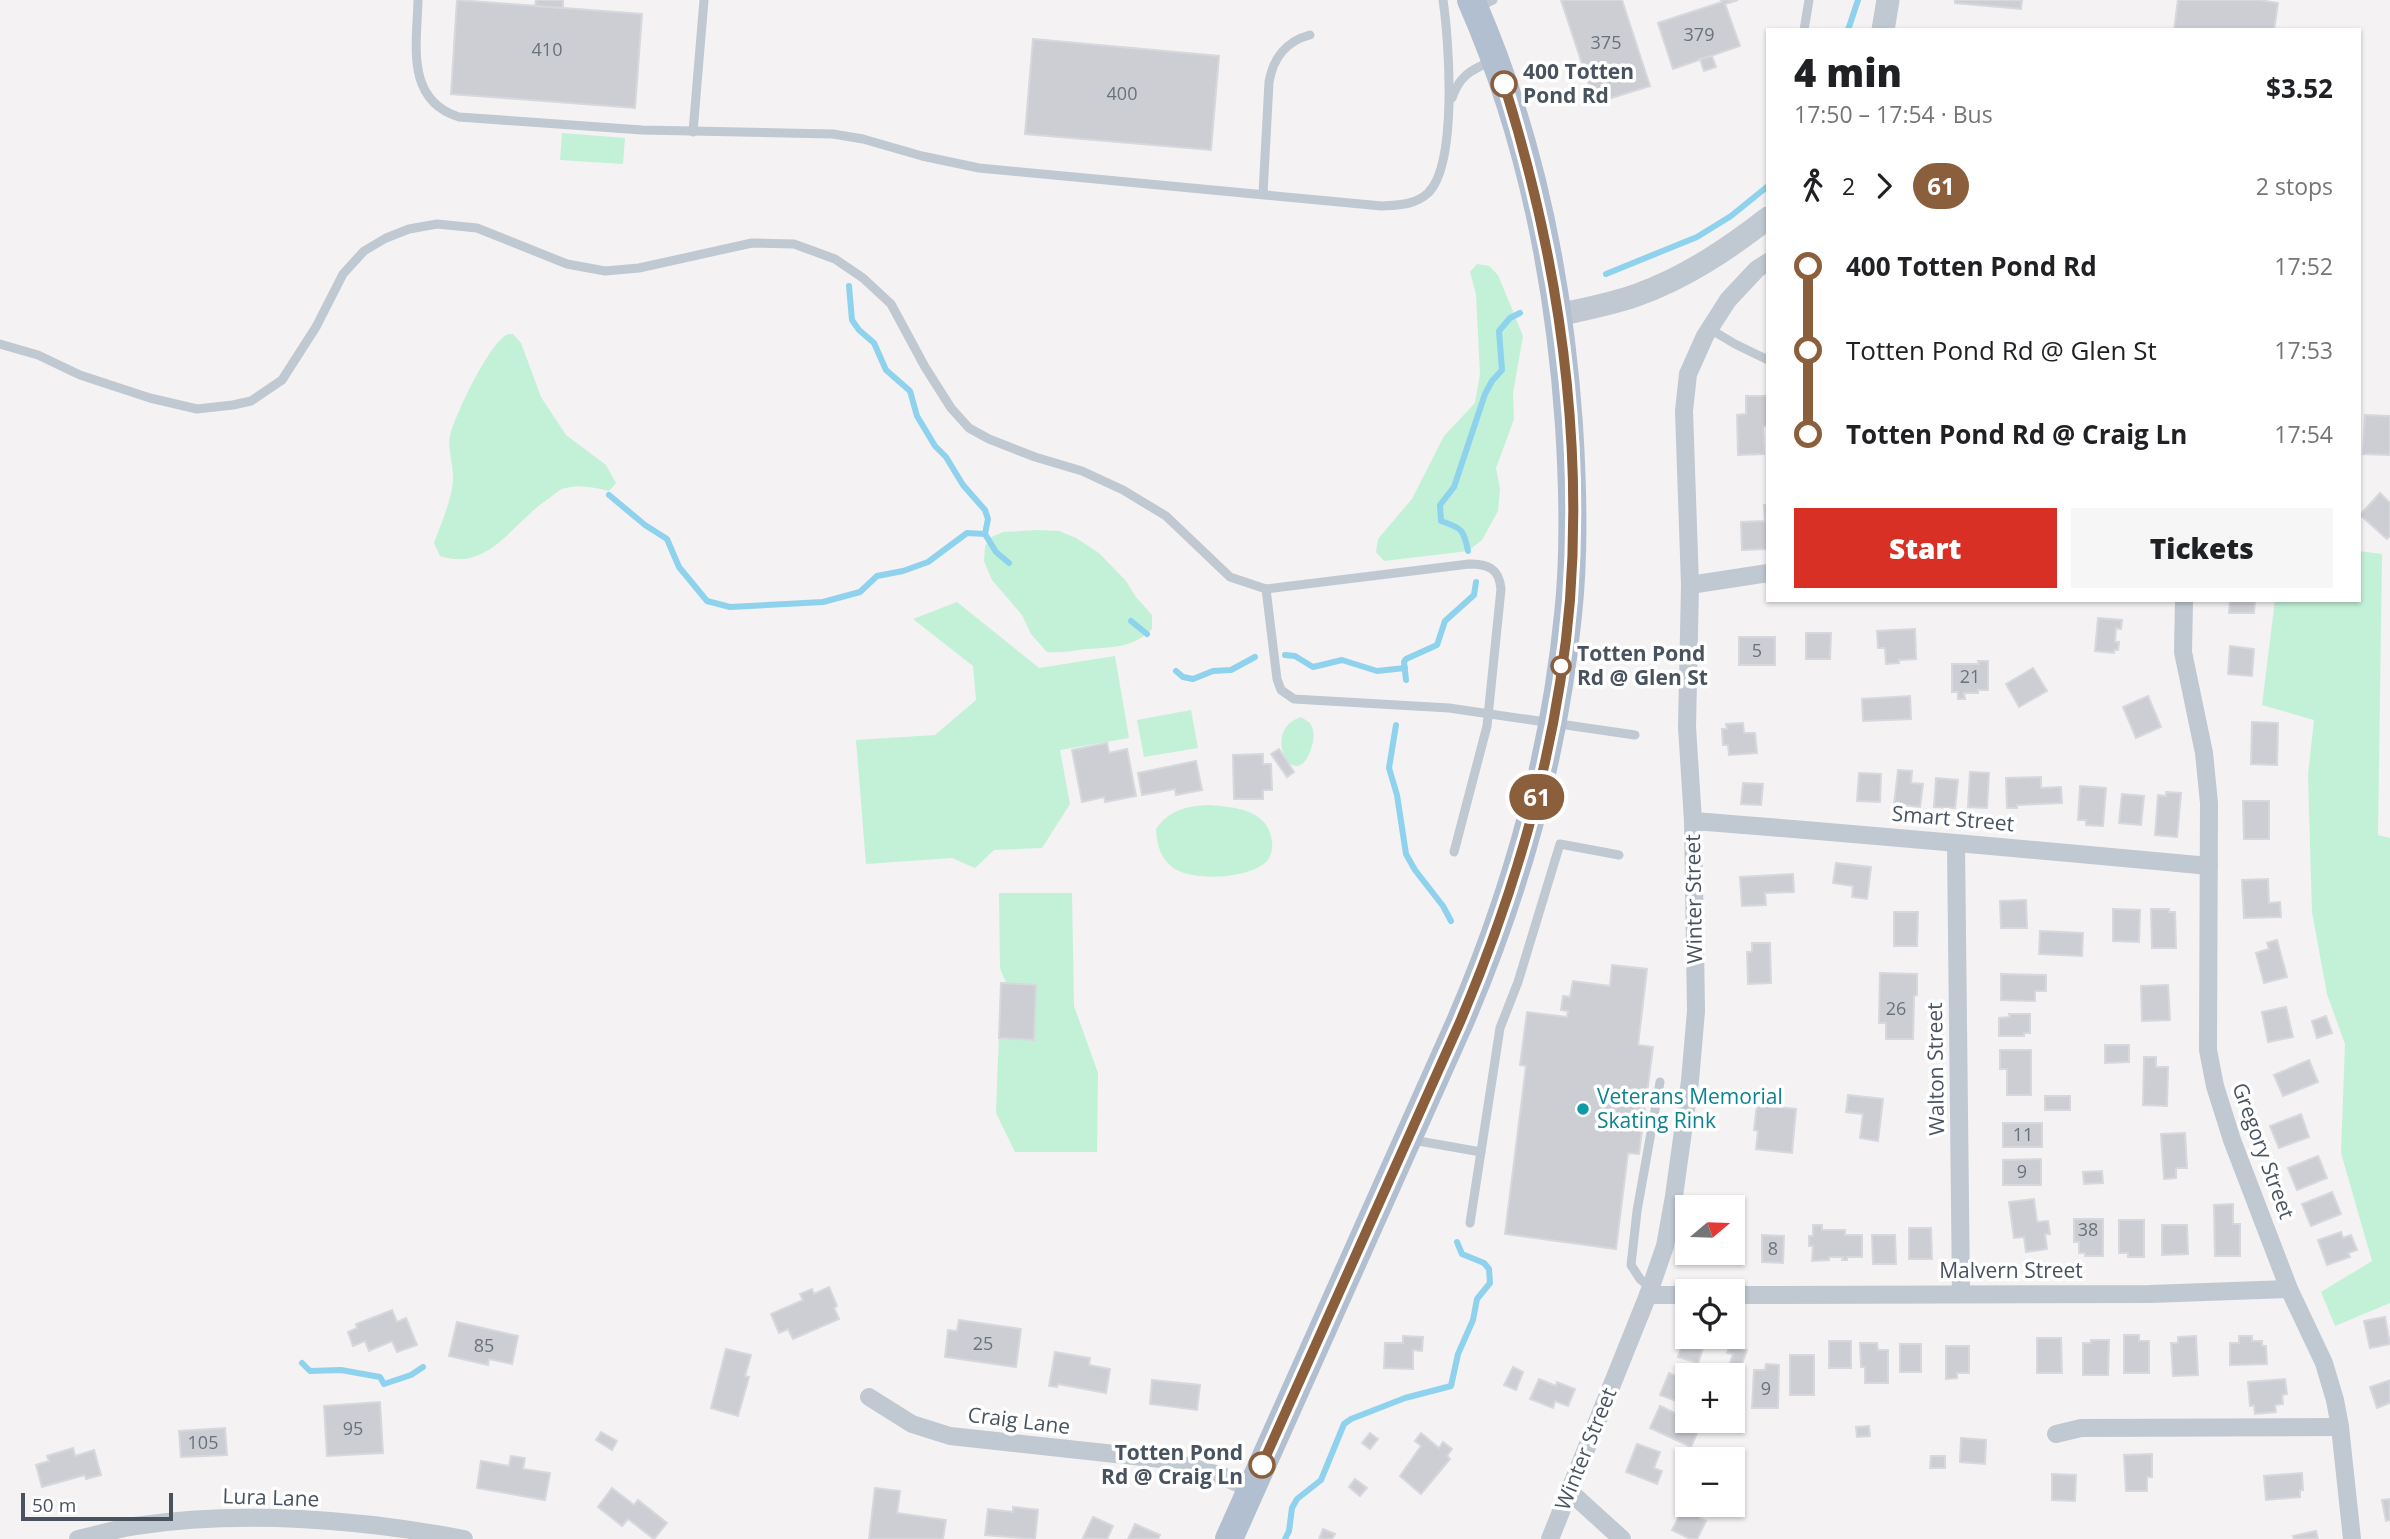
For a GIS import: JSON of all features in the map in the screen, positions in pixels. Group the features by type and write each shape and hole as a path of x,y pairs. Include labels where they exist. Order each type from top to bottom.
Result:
{"main road":[{"path":"1229,1539 1460,1022 1500,924 1528,832 1552,723 1567,625 1572,540 1564,360 1534,189 1480,3"}],"street":[{"path":"1883,28 1888,0"},
{"path":"1558,315 1619,301 1662,285 1717,255 1766,219"},
{"name":"Winter Street","path":"1550,1539 1650,1291 1670,1220 1690,1081 1696,1011 1693,821 1687,727 1690,584 1684,411 1689,374 1710,329 1728,300 1766,263"},
{"path":"1690,584 1766,573"},
{"name":"Gregory Street","path":"2185,602 2183,652 2204,753 2209,803 2208,1050 2215,1086 2232,1140 2289,1289 2324,1363 2335,1399 2352,1539"},
{"name":"Smart Street","path":"1693,821 1859,833 2209,866"},
{"name":"Walton Street","path":"1956,844 1961,1293"},
{"name":"Malvern Street","path":"1745,1295 2150,1294 2289,1289"},
{"path":"1650,1291 1675,1294"},
{"name":"Craig Lane","path":"869,1398 912,1424 950,1436 1161,1459 1222,1476 1251,1489"},
{"path":"2056,1434 2081,1428 2340,1427"},
{"path":"1568,1490 1622,1539"},
{"name":"Lura Lane","path":"78,1539 133,1526 240,1517 366,1524 464,1539"}],"lane":[{"path":"418,0 416,62 419,79 426,94 452,115 469,119 693,132 833,134 979,168 1382,206 1416,201 1429,192 1437,180 1444,150 1449,106 1449,50 1443,0"},
{"path":"693,132 704,0"},
{"path":"1804,28 1809,0"},
{"path":"1263,194 1272,68 1290,44 1310,35"},
{"path":"1449,106 1462,77 1473,68 1495,60"},
{"path":"0,344 38,355 80,376 150,398 197,409 233,405 251,401 282,380 316,327 343,274 364,251 409,229 436,224 477,228 567,264 605,271 639,268 752,243 794,244 835,260 863,278 891,304 931,377 951,408 970,428 989,439 1082,471 1123,490 1166,516 1230,577 1265,589 1469,564 1491,567 1500,578 1501,595 1489,713 1454,852"},
{"path":"1710,329 1766,359"},
{"path":"1265,589 1276,679 1281,690 1289,697 1489,713 1635,735"},
{"path":"1470,1223 1500,1028 1521,972 1560,844 1619,855"},
{"path":"1650,1291 1631,1265 1637,1211 1660,1082"},
{"path":"1408,1139 1481,1152"}],"green space":[{"path":"562,133 625,138 623,164 560,160"},
{"path":"1477,264 1489,266 1498,275 1523,336 1513,393 1514,419 1496,468 1500,489 1498,511 1482,540 1468,551 1384,561 1376,552 1378,539 1412,499 1444,436 1475,403 1480,374 1476,294 1470,272"},
{"path":"513,334 521,343 541,397 566,435 606,465 616,483 609,491 582,486 564,489 535,509 486,551 473,557 457,559 440,556 434,543 452,489 449,443 451,432 483,363 500,340"},
{"path":"1059,531 1099,553 1126,581 1152,615 1152,629 1137,640 1121,646 1047,652 1031,634 1022,615 992,580 984,561 989,538 1003,532"},
{"path":"2361,551 2382,554 2378,835 2390,838 2390,1303 2335,1326 2321,1292 2372,1261 2341,1153 2345,1044 2327,994 2312,912 2308,775 2314,720 2262,705 2275,602 2361,602"},
{"path":"957,602 1039,668 1115,656 1129,738 1060,750 1070,804 1042,848 994,850 975,868 952,858 866,864 856,740 935,735 976,700 973,666 913,619"},
{"path":"1191,710 1198,748 1144,757 1137,720"},
{"path":"1301,717 1310,723 1313,739 1304,762 1297,766 1284,756 1281,745 1289,724"},
{"path":"1209,805 1250,812 1265,823 1270,831 1272,845 1266,862 1246,872 1219,876 1192,875 1181,872 1168,863 1160,850 1156,829 1167,817 1179,810"},
{"path":"999,893 1072,893 1074,1006 1098,1073 1097,1152 1015,1152 996,1113 1001,983 1006,983 1000,968"}],"building":[{"path":"457,0 642,14 635,108 451,94"},
{"path":"536,0 563,0 563,8 535,6"},
{"path":"1561,0 1622,0 1650,86 1595,103"},
{"path":"1721,0 1738,0 1725,4 1740,46 1673,69 1658,23 1722,2"},
{"path":"1955,0 2022,0 2021,9 1955,3"},
{"path":"2178,0 2259,0 2278,3 2274,28 2174,28"},
{"path":"1033,39 1219,56 1211,150 1025,134"},
{"path":"1712,56 1716,67 1704,71 1700,59"},
{"path":"1746,396 1766,396 1764,454 1738,455 1737,415 1746,414"},
{"path":"2365,415 2390,416 2390,455 2363,454"},
{"path":"2380,493 2390,503 2390,535 2387,539 2361,516"},
{"path":"1766,505 1766,549 1742,550 1741,522 1765,521"},
{"path":"2230,602 2255,602 2254,613 2229,613"},
{"path":"2098,618 2122,620 2121,629 2116,628 2115,642 2119,642 2118,650 2114,650 2114,653 2095,651"},
{"path":"1915,629 1916,659 1886,664 1885,648 1878,648 1877,631"},
{"path":"1806,633 1831,633 1830,659 1806,659"},
{"path":"1739,637 1775,637 1775,665 1739,665"},
{"path":"2230,646 2254,649 2252,676 2228,674"},
{"path":"1978,661 1988,661 1988,690 1964,693 1965,699 1958,699 1958,692 1952,692 1952,664 1979,664"},
{"path":"2033,668 2047,691 2019,707 2006,684"},
{"path":"1910,696 1911,719 1863,721 1862,699"},
{"path":"2148,696 2161,727 2136,738 2123,707"},
{"path":"2252,722 2278,723 2277,765 2251,764"},
{"path":"1743,723 1744,733 1755,733 1757,753 1729,755 1728,745 1723,745 1722,729 1727,729 1726,724"},
{"path":"1107,743 1109,753 1127,749 1136,796 1105,802 1104,797 1082,802 1072,750"},
{"path":"1279,749 1294,772 1287,777 1271,754"},
{"path":"1263,754 1263,764 1271,764 1272,790 1263,790 1263,799 1234,799 1233,755"},
{"path":"1196,761 1202,790 1176,795 1175,789 1142,795 1138,773"},
{"path":"1898,770 1912,771 1911,783 1923,784 1920,807 1894,804"},
{"path":"1970,772 1989,773 1987,808 1968,807"},
{"path":"1859,773 1881,774 1880,802 1857,801"},
{"path":"2041,777 2041,788 2061,787 2062,803 2007,808 2006,778"},
{"path":"1936,778 1958,780 1955,808 1934,807"},
{"path":"1743,783 1763,784 1761,805 1741,804"},
{"path":"2080,786 2106,788 2103,826 2086,825 2086,820 2078,820"},
{"path":"2166,792 2181,793 2177,837 2155,835 2158,795 2166,796"},
{"path":"2122,794 2144,796 2141,825 2119,823"},
{"path":"2243,801 2269,801 2269,839 2244,839"},
{"path":"1836,863 1871,867 1867,899 1852,897 1853,886 1833,883"},
{"path":"1793,874 1794,892 1765,893 1766,905 1742,906 1740,877"},
{"path":"2268,879 2269,903 2280,902 2281,917 2244,918 2242,880"},
{"path":"2026,900 2027,928 2001,928 2000,901"},
{"path":"2113,909 2140,910 2139,942 2113,941"},
{"path":"2151,909 2169,909 2169,912 2175,912 2176,948 2152,948"},
{"path":"1894,912 1918,912 1917,946 1894,946"},
{"path":"2040,931 2083,933 2082,956 2039,954"},
{"path":"2277,940 2287,977 2264,983 2256,953 2269,949 2267,943"},
{"path":"1752,943 1770,943 1771,983 1748,984 1747,952 1752,952"},
{"name":"Veterans Memorial Skating Rink","path":"1612,965 1647,969 1638,1045 1653,1047 1639,1154 1628,1153 1616,1249 1505,1234 1526,1066 1520,1065 1527,1012 1567,1017 1568,1011 1561,1010 1563,996 1570,997 1573,981 1610,986"},
{"path":"1880,973 1917,974 1913,1039 1886,1039 1886,1023 1879,1023"},
{"path":"2001,974 2046,975 2046,991 2035,991 2035,1001 2001,1000"},
{"path":"1001,983 1036,985 1034,1040 999,1038"},
{"path":"2168,985 2170,1020 2142,1021 2141,986"},
{"path":"2286,1007 2293,1037 2268,1042 2262,1012"},
{"path":"2009,1014 2030,1014 2030,1033 2024,1033 2024,1036 1999,1036 1999,1018 2010,1017"},
{"path":"2326,1016 2332,1033 2317,1038 2312,1021"},
{"path":"2105,1045 2129,1045 2129,1062 2105,1063"},
{"path":"2000,1050 2031,1050 2031,1095 2007,1095 2007,1069 2000,1069"},
{"path":"2144,1057 2156,1057 2156,1067 2168,1067 2167,1106 2143,1105"},
{"path":"2309,1060 2318,1082 2283,1096 2274,1075"},
{"path":"1848,1095 1883,1099 1878,1141 1860,1138 1863,1114 1846,1112"},
{"path":"2045,1096 2070,1096 2070,1110 2045,1110"},
{"path":"1757,1105 1796,1109 1792,1153 1756,1149 1758,1131 1754,1130"},
{"path":"2301,1114 2309,1137 2279,1148 2270,1126"},
{"path":"2003,1123 2042,1123 2042,1147 2003,1147"},
{"path":"2185,1133 2187,1168 2176,1168 2176,1178 2164,1179 2161,1134"},
{"path":"2318,1156 2327,1178 2297,1190 2288,1168"},
{"path":"2041,1159 2041,1185 2003,1185 2003,1160"},
{"path":"2102,1171 2103,1183 2084,1184 2083,1172"},
{"path":"2332,1192 2341,1214 2311,1226 2302,1204"},
{"path":"2034,1199 2037,1222 2048,1221 2050,1234 2045,1234 2047,1249 2026,1252 2024,1237 2014,1238 2009,1202"},
{"path":"2233,1204 2233,1224 2240,1224 2240,1256 2215,1256 2214,1205"},
{"path":"2074,1219 2103,1219 2103,1256 2085,1256 2085,1253 2079,1253 2079,1242 2074,1242"},
{"path":"2119,1220 2144,1220 2144,1257 2128,1257 2128,1253 2119,1253"},
{"path":"1813,1225 1822,1225 1822,1230 1845,1230 1845,1235 1862,1235 1862,1257 1847,1257 1847,1260 1842,1260 1843,1257 1829,1257 1829,1260 1812,1261 1813,1246 1809,1246 1809,1236 1813,1236"},
{"path":"2162,1225 2187,1225 2188,1254 2162,1255"},
{"path":"1909,1228 1931,1228 1932,1259 1909,1259"},
{"path":"2341,1232 2343,1238 2351,1235 2357,1250 2348,1253 2350,1257 2327,1265 2318,1240"},
{"path":"1762,1235 1784,1236 1783,1263 1762,1262"},
{"path":"1872,1235 1895,1235 1896,1264 1873,1264"},
{"path":"829,1287 839,1319 793,1339 788,1329 779,1333 771,1314 803,1300 800,1294 812,1289 814,1294"},
{"path":"392,1310 397,1322 406,1318 417,1345 397,1352 392,1341 369,1351 365,1341 353,1346 348,1332 357,1328 356,1324"},
{"path":"2385,1317 2390,1344 2370,1348 2364,1321"},
{"path":"959,1320 1021,1329 1016,1367 945,1357 948,1330 957,1331"},
{"path":"457,1322 518,1336 512,1364 489,1359 488,1365 449,1356"},
{"path":"2124,1335 2139,1335 2139,1341 2149,1341 2149,1373 2124,1373"},
{"path":"1403,1336 1423,1337 1422,1351 1413,1350 1413,1369 1384,1368 1385,1343 1403,1343"},
{"path":"2196,1336 2198,1375 2173,1376 2171,1343 2178,1343 2178,1337"},
{"path":"2239,1336 2252,1336 2252,1341 2262,1341 2262,1346 2266,1346 2267,1364 2230,1365 2230,1343 2239,1343"},
{"path":"2037,1338 2061,1338 2062,1373 2037,1373"},
{"path":"2091,1340 2109,1340 2108,1375 2083,1375 2083,1343 2091,1343"},
{"path":"1829,1341 1851,1341 1851,1368 1829,1368"},
{"path":"1860,1343 1877,1343 1878,1350 1888,1350 1888,1383 1865,1383"},
{"path":"1900,1344 1921,1344 1921,1372 1900,1372"},
{"path":"1946,1346 1969,1346 1969,1373 1957,1373 1957,1378 1946,1379"},
{"path":"726,1349 751,1355 745,1376 749,1377 738,1416 711,1408"},
{"path":"1681,1349 1703,1349 1698,1363 1678,1357"},
{"path":"1728,1349 1747,1350 1742,1363 1730,1363 1733,1354 1727,1353"},
{"path":"1055,1352 1090,1358 1089,1365 1110,1369 1106,1393 1058,1384 1057,1387 1049,1386"},
{"path":"1790,1355 1814,1355 1814,1395 1790,1395"},
{"path":"1766,1364 1779,1365 1778,1408 1752,1408 1754,1370 1765,1370"},
{"path":"1513,1367 1523,1372 1516,1390 1504,1385"},
{"path":"1669,1373 1675,1376 1675,1401 1660,1395"},
{"path":"1539,1379 1556,1386 1557,1382 1575,1389 1568,1406 1555,1401 1553,1408 1530,1399"},
{"path":"2285,1379 2287,1394 2282,1395 2283,1404 2275,1405 2276,1412 2255,1414 2254,1405 2250,1406 2248,1382"},
{"path":"1152,1380 1200,1385 1197,1410 1150,1404"},
{"path":"2390,1380 2390,1403 2377,1408 2370,1387"},
{"path":"380,1402 383,1453 327,1456 324,1406"},
{"path":"1660,1406 1675,1413 1675,1433 1697,1433 1691,1447 1650,1428"},
{"path":"1869,1426 1870,1436 1857,1437 1856,1427"},
{"path":"225,1428 227,1455 181,1457 179,1431"},
{"path":"601,1432 617,1441 612,1450 596,1440"},
{"path":"1370,1433 1378,1439 1370,1449 1362,1443"},
{"path":"1421,1433 1439,1448 1443,1442 1452,1449 1447,1456 1450,1459 1421,1494 1400,1476 1421,1446 1415,1441"},
{"path":"1961,1438 1986,1440 1985,1464 1960,1462"},
{"path":"1637,1444 1660,1452 1654,1468 1662,1471 1657,1484 1626,1472"},
{"path":"73,1448 75,1456 94,1450 101,1475 86,1479 85,1475 42,1487 36,1465 49,1461 47,1456"},
{"path":"2152,1454 2152,1477 2147,1477 2147,1491 2126,1491 2124,1455"},
{"path":"511,1456 525,1458 523,1469 550,1473 545,1500 477,1488 481,1461 509,1466"},
{"path":"1931,1456 1945,1456 1945,1468 1930,1468"},
{"path":"2302,1473 2303,1490 2300,1490 2300,1497 2266,1500 2264,1476"},
{"path":"2052,1474 2076,1475 2075,1501 2052,1500"},
{"path":"1355,1479 1367,1488 1360,1496 1349,1487"},
{"path":"612,1488 634,1505 638,1500 667,1523 654,1539 628,1519 622,1526 598,1507"},
{"path":"875,1488 900,1491 897,1513 946,1520 943,1539 869,1539"},
{"path":"2390,1499 2390,1520 2386,1521 2382,1500"},
{"path":"1013,1507 1038,1510 1035,1539 985,1535 988,1509 1013,1512"},
{"path":"1093,1517 1113,1526 1107,1539 1083,1538"},
{"path":"1679,1517 1700,1517 1706,1521 1697,1539 1690,1539 1672,1530"},
{"path":"1135,1524 1160,1535 1158,1539 1128,1539"},
{"path":"1323,1529 1335,1534 1332,1539 1319,1539"},
{"path":"2316,1531 2318,1539 2294,1539 2293,1536"}],"waterway":[{"path":"1849,28 1858,0"},
{"path":"1606,274 1697,237 1731,216 1766,188"},
{"path":"849,286 852,320 874,343 886,370 910,391 917,416 935,446 985,510 988,519 985,534"},
{"path":"1468,551 1461,531 1441,521 1440,505 1454,487 1485,394 1502,370 1499,331 1510,318 1520,313"},
{"path":"609,495 645,525 667,539 679,567 707,601 730,607 823,602 860,592 877,576 928,562 967,533 985,534 996,552 1009,563"},
{"path":"1406,680 1406,659 1437,645 1445,621 1474,595 1476,582"},
{"path":"1131,621 1147,634"},
{"path":"1285,655 1295,656 1313,667 1342,660 1377,671 1405,668"},
{"path":"1176,671 1183,677 1193,679 1213,671 1231,670 1255,657"},
{"path":"1396,725 1389,768 1397,795 1406,854 1451,921"},
{"path":"1285,1539 1289,1531 1292,1508 1297,1499 1321,1480 1344,1424 1405,1398 1451,1386 1458,1354 1473,1320 1477,1299 1490,1283 1489,1269 1484,1263 1462,1254 1457,1242"},
{"path":"302,1363 310,1371 341,1370 380,1377 384,1384 411,1375 423,1367"}],"bus line":[{"name":"61","path":"1262,1465 1487,957 1512,888 1528,832 1552,723 1570,599 1572,559 1572,494 1564,360 1542,224 1525,153 1504,84"}],"place":[{"name":"400 Totten Pond Rd","path":"1504,84"},
{"name":"Totten Pond Rd @ Glen St","path":"1561,666"},
{"name":"Veterans Memorial Skating Rink","path":"1583,1109"},
{"name":"Totten Pond Rd @ Craig Ln","path":"1262,1465"}]}
